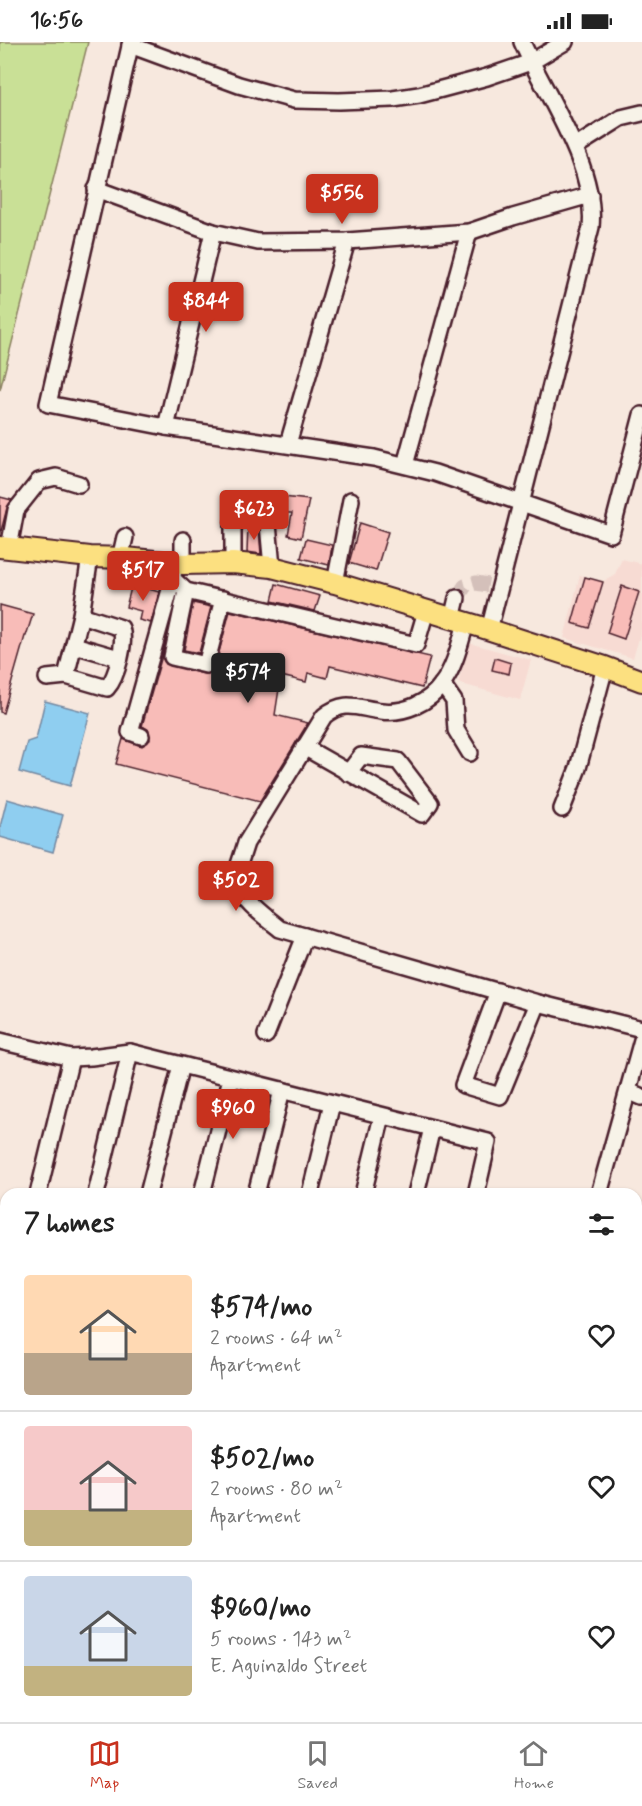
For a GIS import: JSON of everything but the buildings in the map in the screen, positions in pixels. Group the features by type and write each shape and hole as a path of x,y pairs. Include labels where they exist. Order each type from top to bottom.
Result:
{"main road":[{"path":"4,547 90,557 126,558 177,569 233,563 272,567 335,583 489,630 642,681"}],"street":[{"path":"489,630 494,587 522,503 591,227 593,210 575,147 522,42"},
{"path":"565,42 531,62 487,77 419,95 371,100 294,100 239,85 130,44 48,404 166,427 288,444 405,465 435,473 611,534 642,414"},
{"path":"575,147 621,118 642,113"},
{"path":"96,189 213,232 258,242 347,241 469,232 590,195"},
{"path":"166,427 213,232"},
{"path":"405,465 469,232"},
{"path":"288,444 347,241"},
{"path":"4,547 16,510 39,481 56,477 79,484"},
{"path":"335,583 351,500"},
{"path":"233,563 233,523 236,517 241,514 260,514 268,524 272,567"},
{"path":"125,537 122,550 126,558"},
{"path":"141,736 130,732 177,569 183,540"},
{"path":"66,676 81,615 90,557"},
{"path":"177,569 186,591 172,657 206,665 223,599"},
{"path":"186,591 416,645 426,611"},
{"path":"457,598 459,621 456,654 442,684 422,703 396,712 346,704 334,708 324,716 246,843 234,880 239,891 260,913 280,929 642,1029"},
{"path":"47,678 66,676 107,688 113,681 124,635 121,628 81,615"},
{"path":"74,645 119,657"},
{"path":"562,809 578,768 605,667"},
{"path":"442,684 454,701 456,730 470,753"},
{"path":"304,747 348,773 422,814 430,803 398,761 361,756 348,773"},
{"path":"266,1035 305,936"},
{"path":"498,991 463,1084 501,1096 538,1002"},
{"path":"601,1188 635,1094 642,1040"},
{"path":"0,1041 71,1058 130,1052 488,1142 477,1188"},
{"path":"97,1188 130,1052"},
{"path":"39,1188 71,1058"},
{"path":"150,1188 181,1065"},
{"path":"204,1188 231,1078"},
{"path":"258,1188 282,1090"},
{"path":"311,1188 332,1103"},
{"path":"364,1188 382,1116"},
{"path":"417,1188 432,1128"}],"shaded area":[{"path":"224,496 282,498 281,561 223,559"},
{"path":"622,559 642,564 642,629 633,658 564,638 580,575 604,581 615,574"},
{"path":"469,643 531,660 520,700 458,683"}],"green space":[{"path":"0,42 88,42 0,390"}],"water":[{"path":"45,701 90,713 70,786 19,772 27,742 36,739"},
{"path":"7,799 63,815 53,852 0,837 0,827"}],"tunnel":[{"path":"457,598 465,586 476,583 488,585"}]}
